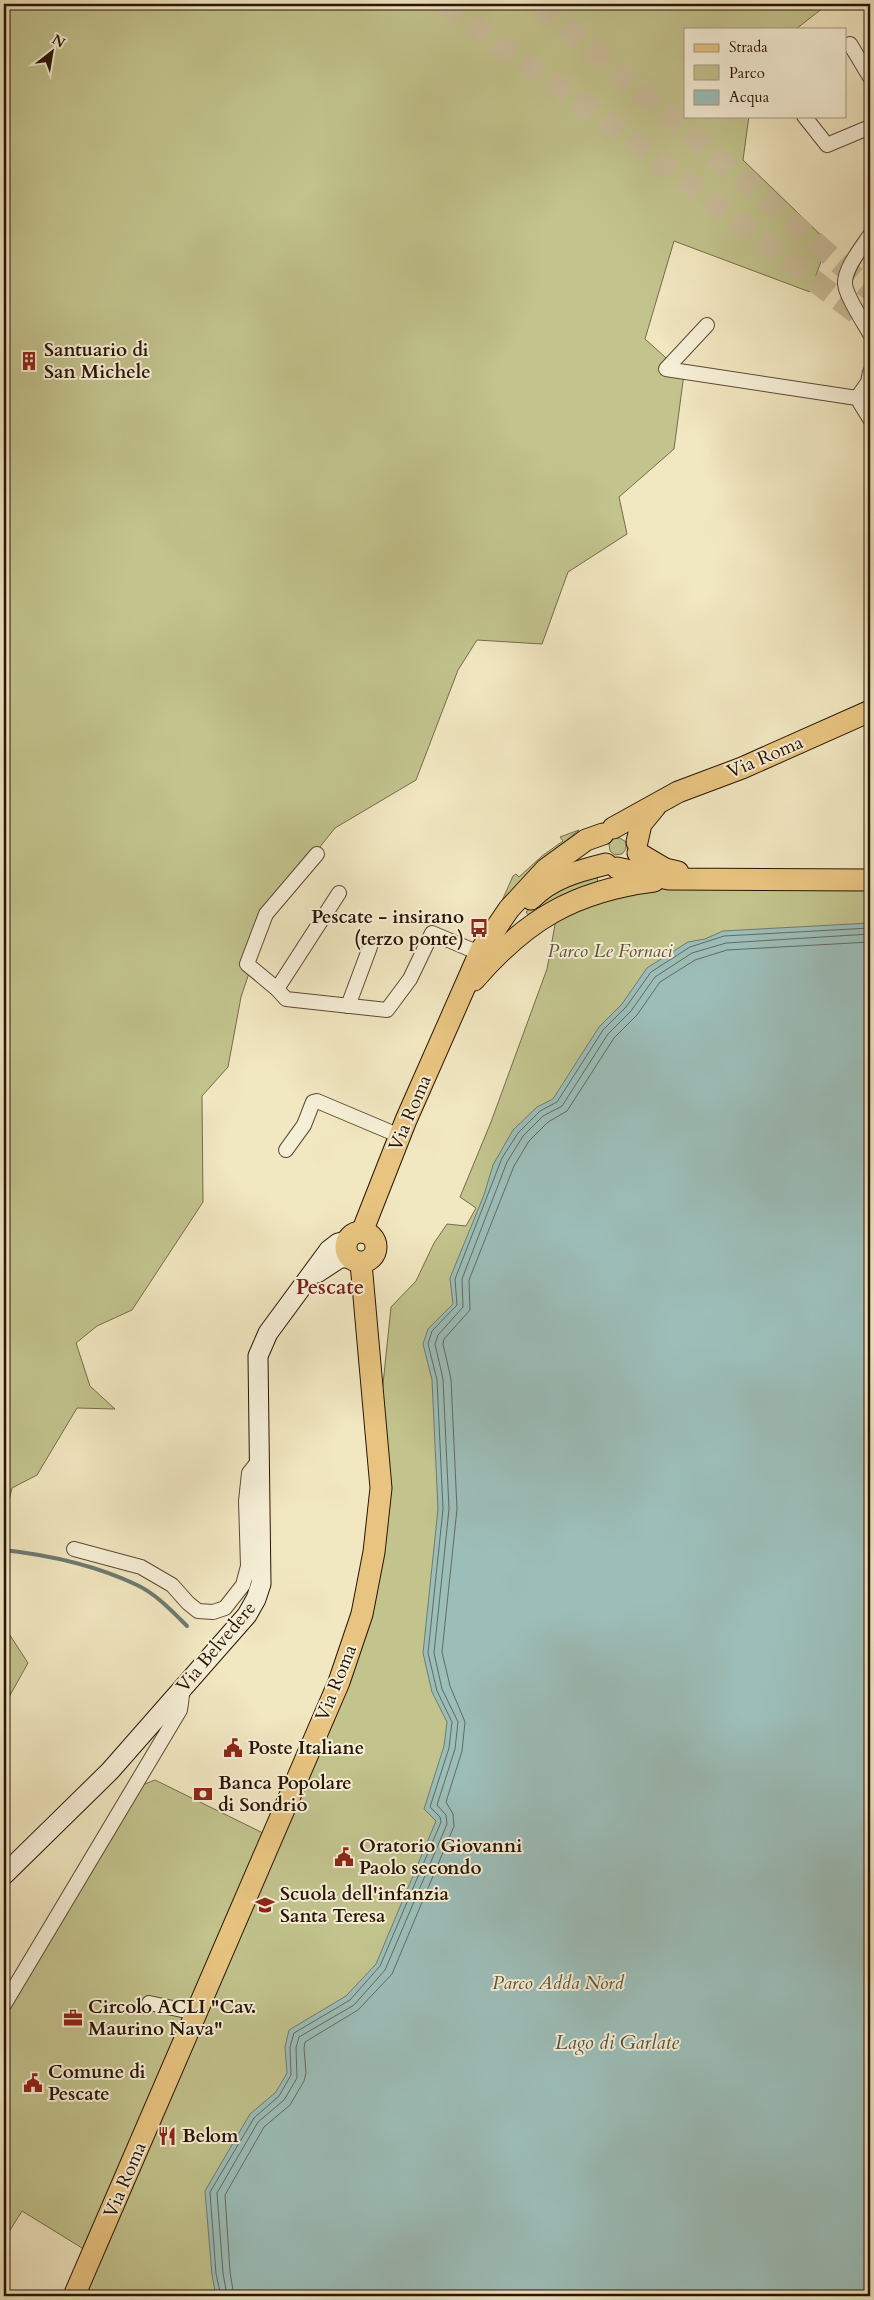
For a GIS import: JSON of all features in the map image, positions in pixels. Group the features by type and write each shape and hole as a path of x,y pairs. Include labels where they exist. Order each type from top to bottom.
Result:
{"main road":[{"name":"Via Roma","path":"74,2296 339,1682 362,1614 374,1552 381,1488 355,1248 400,1136 479,953 509,909 546,869 586,840 608,831 678,792 742,768 870,710"},
{"path":"460,996 486,952 538,893 562,878 611,866 630,864 638,847 641,824 660,801"},
{"path":"669,879 611,866 600,858 597,850 598,841 608,831 628,830 638,847 665,868 676,872 870,866"},
{"path":"460,996 489,962 525,930 567,903 605,889 669,879 870,880"},
{"name":"Via Belvedere","path":"4,1874 110,1770 247,1614 256,1599 262,1584 258,1356 268,1333 310,1278 355,1248"}],"street":[{"path":"850,44 870,77"},
{"path":"806,118 827,144 870,128"},
{"path":"870,234 850,265 845,284 870,334"},
{"path":"707,325 666,370 857,398 870,419"},
{"path":"857,398 868,382 870,372"},
{"path":"317,854 266,914 247,964 286,999 387,1010 410,979 432,933 479,953"},
{"path":"277,989 339,893"},
{"path":"348,1006 370,947"},
{"path":"286,1150 304,1125 313,1102 317,1101 400,1136"},
{"path":"74,1549 141,1567 172,1585 188,1604 198,1611 213,1612 225,1608 243,1585 248,1566 246,1501 249,1473 260,1459"},
{"path":"4,2004 180,1710 183,1687"},
{"path":"150,2003 196,2013"}],"green space":[{"path":"4,4 828,4 797,28 684,28 684,118 749,118 743,160 828,242 810,292 674,241 645,339 684,374 674,449 619,497 627,534 568,572 542,644 477,640 458,670 416,780 335,828 271,908 241,997 228,1067 202,1096 203,1202 132,1310 97,1326 76,1343 90,1386 115,1409 77,1408 37,1475 12,1488 4,1521"},
{"path":"579,830 547,856 501,903 513,876 516,874 519,877 542,856 563,841 560,837"},
{"path":"613,838 620,838 626,842 626,849 622,854 615,855 610,851 609,844"},
{"path":"597,876 598,887 531,919 526,912 544,895"},
{"name":"Lago di Garlate","path":"870,880 870,2296 75,2296 95,2256 22,2211 4,2240 4,2010 137,1787 155,1780 263,1833 284,1832 335,1719 382,1560 382,1394 391,1307 416,1281 434,1243 447,1224 466,1226 476,1208 460,1197 491,1122 547,969 556,919 595,897 681,885"},
{"path":"4,1626 28,1663 4,1706"}],"water":[{"name":"Lago di Garlate","path":"870,923 870,2296 216,2296 212,2275 205,2191 250,2114 276,2092 287,2073 285,2047 289,2030 346,1996 376,1964 436,1821 424,1809 444,1746 447,1722 432,1692 423,1653 438,1509 432,1380 423,1344 428,1329 453,1304 450,1278 484,1195 493,1165 513,1130 537,1107 553,1099 599,1027 622,1004 647,968 688,942 705,939 723,931"}],"waterway":[{"path":"4,1550 72,1562 121,1578 151,1593 187,1626"}],"tunnel":[{"path":"442,4 619,130 869,323"},
{"path":"539,4 870,290"}],"place":[{"name":"Santuario di San Michele","path":"29,361"},
{"name":"Pescate - insirano (terzo ponte)","path":"479,928"},
{"name":"Poste Italiane","path":"233,1748"},
{"name":"Banca Popolare di Sondrio","path":"203,1794"},
{"name":"Oratorio Giovanni Paolo secondo","path":"344,1857"},
{"name":"Scuola dell'infanzia Santa Teresa","path":"265,1905"},
{"name":"Circolo ACLI \"Cav. Maurino Nava\"","path":"73,2018"},
{"name":"Comune di Pescate","path":"33,2083"},
{"name":"Belom","path":"167,2136"}],"district":[{"name":"Pescate","path":"330,1287"}],"park label":[{"name":"Parco Le Fornaci","path":"610,951"},
{"name":"Parco Adda Nord","path":"558,1983"}]}
